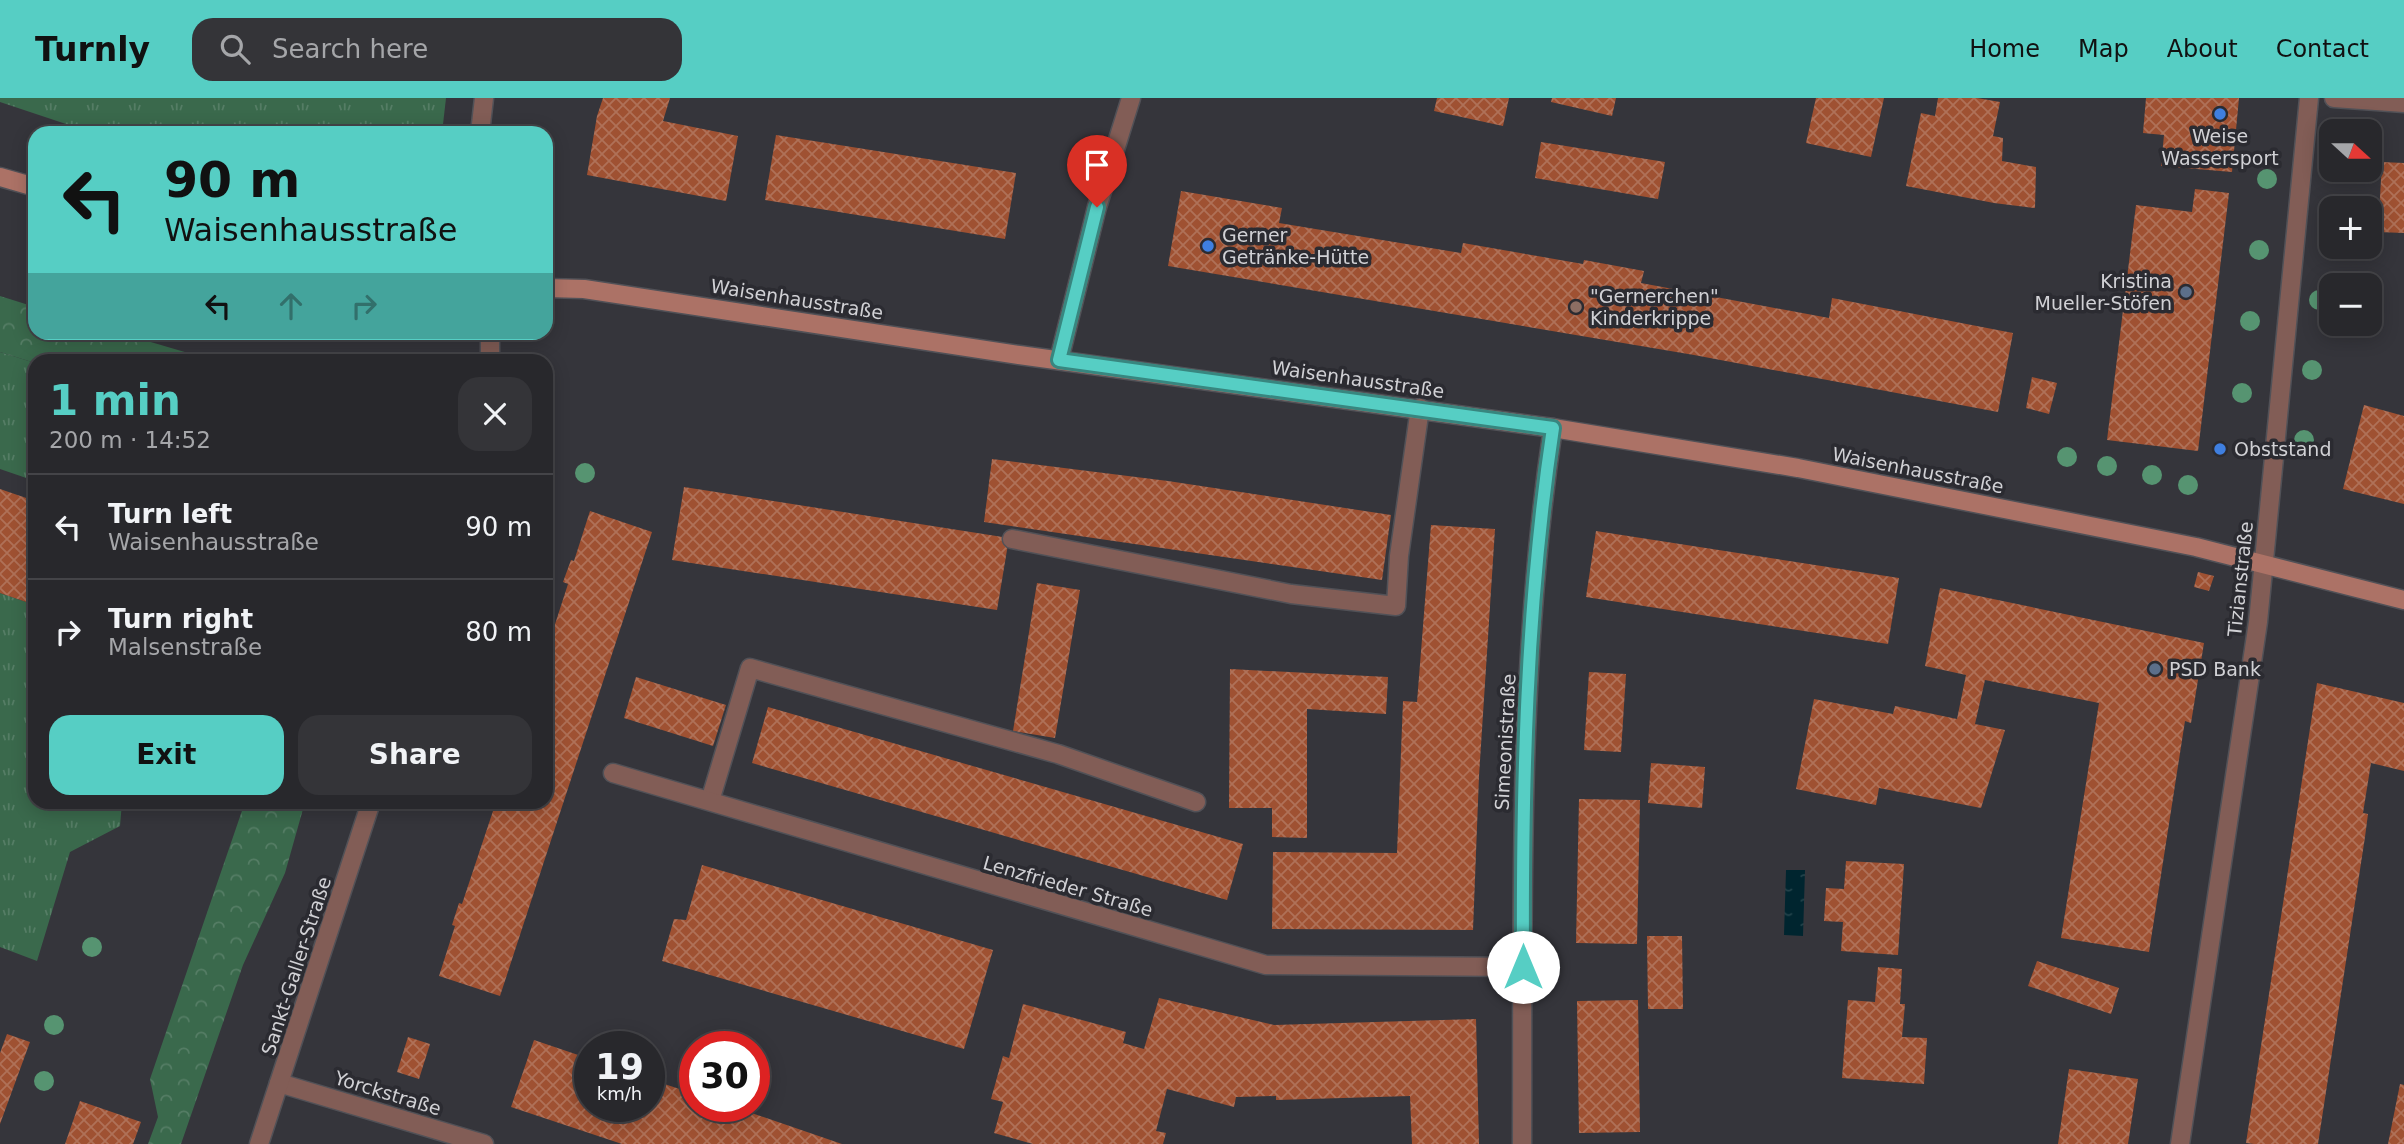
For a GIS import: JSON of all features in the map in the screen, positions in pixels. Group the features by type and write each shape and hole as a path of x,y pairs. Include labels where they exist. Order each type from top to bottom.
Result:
{"street":[{"path":"481,126 485,98"},
{"path":"1059,360 1097,207 1130,98"},
{"name":"Tizianstraße","path":"2180,1144 2258,622 2309,98"},
{"path":"2334,98 2404,103"},
{"path":"0,177 28,185"},
{"name":"Waisenhausstraße","path":"553,288 584,289 1059,360 1553,428 1900,487 2196,547 2404,600"},
{"path":"1012,538 1291,594 1396,606 1399,556 1420,408"},
{"name":"Simeonistraße","path":"1522,1144 1522,811 1534,581 1553,428"},
{"path":"710,802 750,668 1058,754 1196,802"},
{"name":"Lenzfrieder Straße","path":"613,773 1266,965 1523,967"},
{"name":"Sankt-Galler-Straße","path":"259,1144 369,809"},
{"name":"Yorckstraße","path":"279,1083 484,1144"}],"green space":[{"path":"0,98 446,98 443,126 72,126 0,102"},
{"path":"0,296 28,305 28,340 144,340 192,354 28,354 28,361 0,352"},
{"path":"0,352 28,361 28,479 0,469"},
{"path":"0,593 28,603 28,809 121,809 120,826 70,852 37,961 0,947"},
{"path":"243,809 303,809 285,873 243,965 181,1144 148,1144 158,1117 150,1079"}],"water":[{"path":"1786,870 1805,870 1803,936 1784,935"}],"building":[{"path":"603,98 670,98 663,121 738,136 726,201 587,175 597,116"},
{"path":"1437,98 1509,98 1503,126 1434,111"},
{"path":"1552,98 1616,98 1612,116 1551,102"},
{"path":"1816,98 1884,98 1871,157 1806,143"},
{"path":"1938,98 1977,98 2000,102 1993,136 2003,138 2002,161 2036,167 2035,208 1906,186 1921,113 1935,116"},
{"path":"2146,98 2239,98 2232,172 2161,166 2164,135 2143,133"},
{"path":"776,135 1016,173 1005,239 765,200"},
{"path":"1541,142 1665,162 1658,199 1535,178"},
{"path":"2382,162 2404,163 2404,233 2382,232"},
{"path":"2195,189 2229,193 2198,451 2107,440 2136,205 2192,212"},
{"path":"1181,191 1282,208 1279,223 1461,253 1463,243 1583,264 1584,260 1644,271 1641,283 1829,318 1832,298 2013,333 1998,412 1694,355 1168,266"},
{"path":"2032,377 2057,383 2049,414 2026,408"},
{"path":"2364,405 2404,416 2404,504 2343,489"},
{"path":"992,459 1168,481 1391,515 1382,580 984,522"},
{"path":"684,487 1009,538 997,610 672,560"},
{"path":"0,489 28,499 28,603 0,593"},
{"path":"590,511 652,532 500,996 439,976 455,926 452,925 459,903 462,904 493,811 490,809 553,809 553,630 568,584 563,582 571,560 574,561"},
{"path":"1431,525 1495,529 1479,776 1473,930 1272,929 1273,852 1397,853 1403,701 1417,702"},
{"path":"1596,531 1899,578 1888,644 1586,597"},
{"path":"2198,572 2214,576 2209,591 2194,587"},
{"path":"1037,583 1080,590 1055,738 1013,731"},
{"path":"1940,588 2204,643 2191,723 2185,721 2149,952 2061,938 2099,703 1985,680 1975,724 2005,730 1981,808 1879,788 1876,805 1796,789 1814,699 1893,714 1895,706 1957,719 1966,675 1925,666"},
{"path":"1230,669 1388,677 1386,714 1307,709 1307,838 1272,837 1272,808 1229,808"},
{"path":"1589,672 1626,674 1621,752 1584,750"},
{"path":"636,677 726,705 713,746 624,718"},
{"path":"2317,683 2404,703 2404,771 2371,763 2363,813 2368,814 2365,837 2318,1144 2246,1143"},
{"path":"768,707 1243,844 1227,900 752,763"},
{"path":"1651,763 1705,767 1702,808 1648,803"},
{"path":"1579,799 1640,800 1637,944 1576,943"},
{"path":"1846,861 1904,864 1898,955 1841,951 1843,922 1824,921 1826,888 1844,889"},
{"path":"702,865 993,950 964,1049 662,961 674,919 686,920"},
{"path":"1647,936 1682,936 1683,1009 1648,1009"},
{"path":"2037,961 2119,988 2111,1014 2028,986"},
{"path":"1878,967 1902,969 1900,1004 1905,1004 1902,1037 1927,1038 1924,1084 1842,1078 1848,1000 1875,1002"},
{"path":"1159,998 1274,1025 1476,1019 1479,1144 1412,1144 1410,1096 1276,1100 1276,1096 1236,1097 1234,1107 1167,1089 1156,1131 1166,1133 1163,1144 1033,1144 994,1133 1003,1102 991,1099 1003,1056 1009,1058 1023,1004 1126,1032 1123,1043 1144,1049"},
{"path":"1638,1000 1640,1132 1579,1133 1577,1001"},
{"path":"7,1034 30,1042 0,1124 0,1053"},
{"path":"408,1037 430,1044 419,1079 397,1072"},
{"path":"534,1040 574,1054 574,1122 665,1122 665,1084 679,1089 679,1122 770,1122 770,1119 842,1144 622,1144 511,1107"},
{"path":"2069,1069 2138,1079 2128,1144 2058,1144"},
{"path":"2400,1084 2404,1085 2404,1144 2388,1144"},
{"path":"80,1101 141,1122 133,1144 65,1144"}],"place":[{"name":"Weise Wassersport","path":"2220,114"},
{"name":"Gerner Getränke-Hütte","path":"1208,246"},
{"name":"Kristina Mueller-Stöfen","path":"2186,292"},
{"name":"\"Gernerchen\" Kinderkrippe","path":"1576,307"},
{"name":"Obststand","path":"2220,449"},
{"name":"PSD Bank","path":"2155,669"}],"route":[{"path":"1097,207 1059,360 1553,428 1534,581 1522,811 1523,967"}]}
